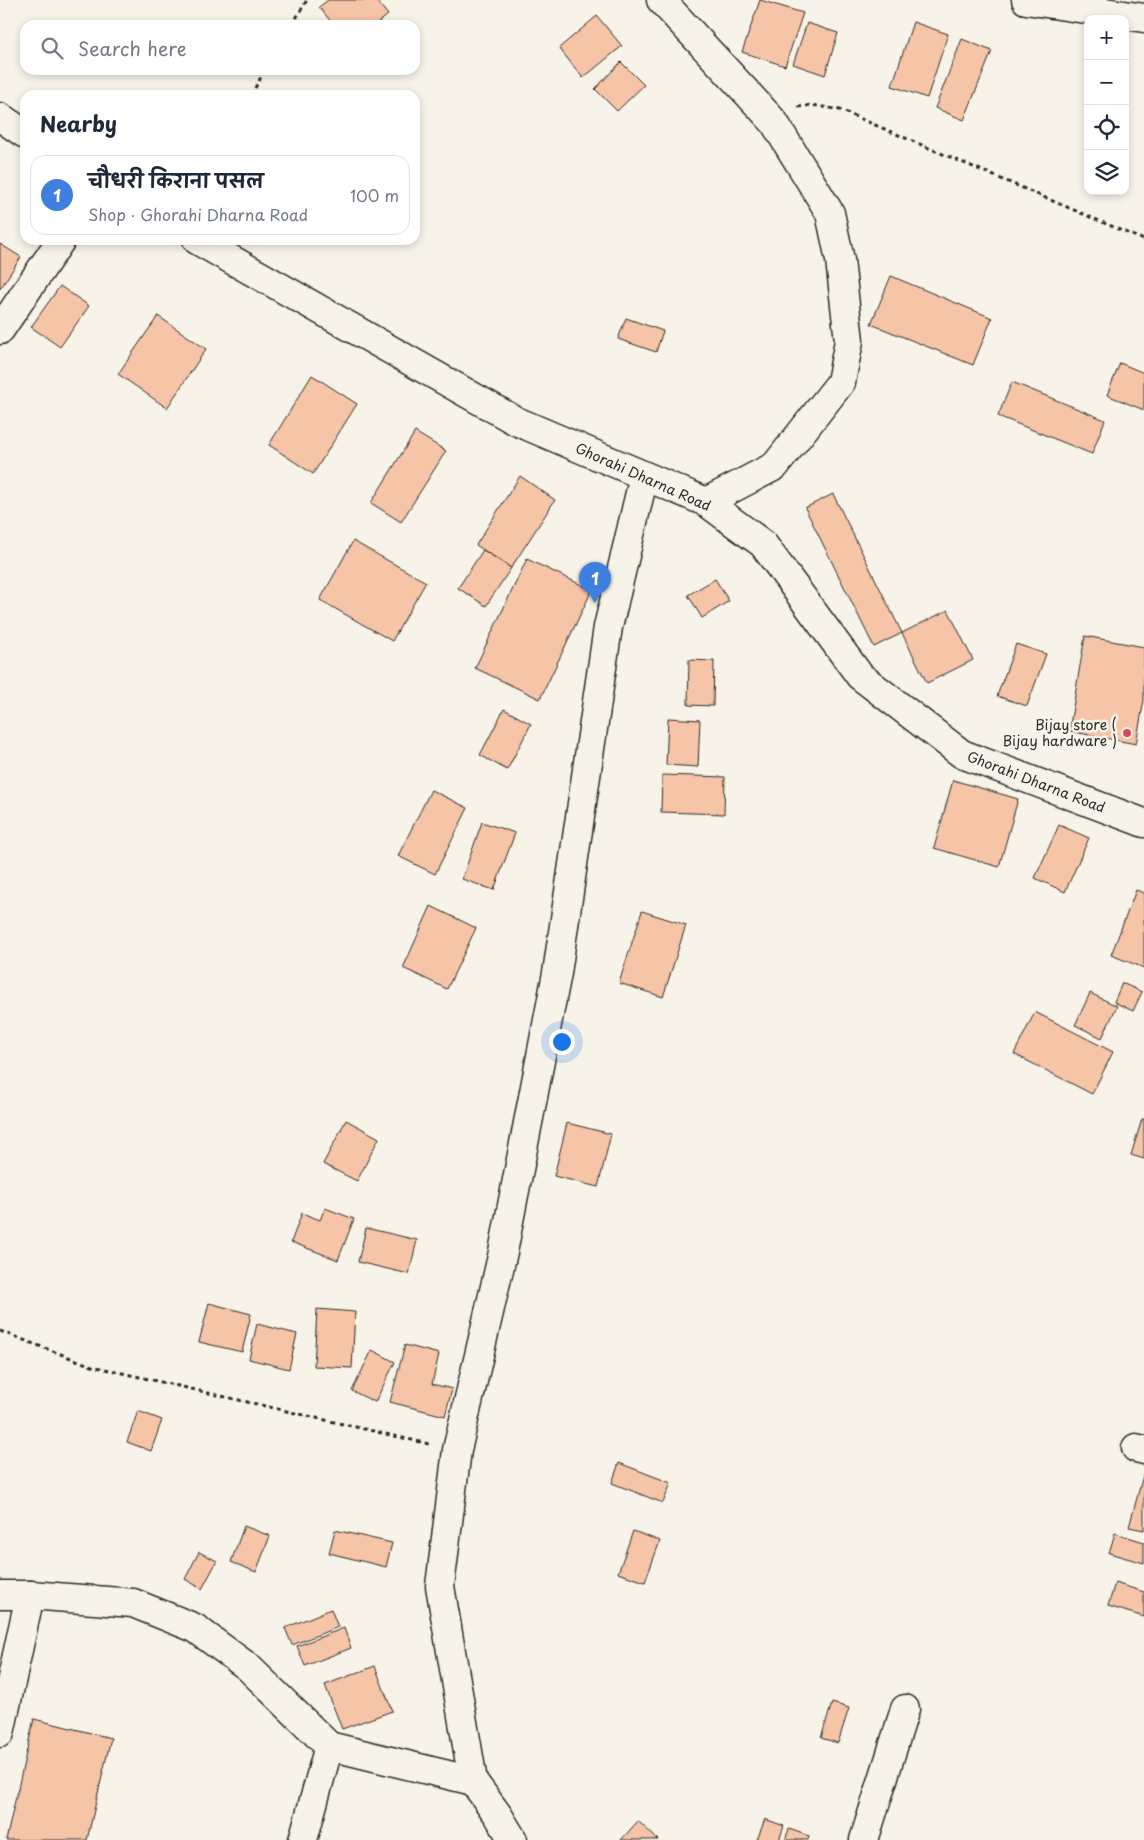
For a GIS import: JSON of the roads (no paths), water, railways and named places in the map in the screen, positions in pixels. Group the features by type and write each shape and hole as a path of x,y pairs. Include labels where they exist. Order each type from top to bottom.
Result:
{"street":[{"path":"661,0 774,122 830,213 840,260 849,341 841,382 775,466 706,502"},
{"path":"1026,0 1144,18"},
{"path":"0,117 20,131"},
{"path":"0,330 59,245"},
{"name":"Ghorahi Dharna Road","path":"207,245 516,421 706,502 763,544 860,676 962,754 1144,823"},
{"path":"513,1840 498,1815 472,1781 440,1586 457,1450 503,1252 554,992 608,627 644,476"},
{"path":"0,1595 30,1595 133,1603 195,1628 248,1667 330,1746 472,1781"},
{"path":"0,1733 30,1595"},
{"path":"864,1840 905,1708"},
{"path":"303,1840 330,1746"}],"place":[{"name":"चौधरी किराना पसल","path":"595,603"},
{"name":"Bijay store ( Bijay hardware )","path":"1127,733"}]}
